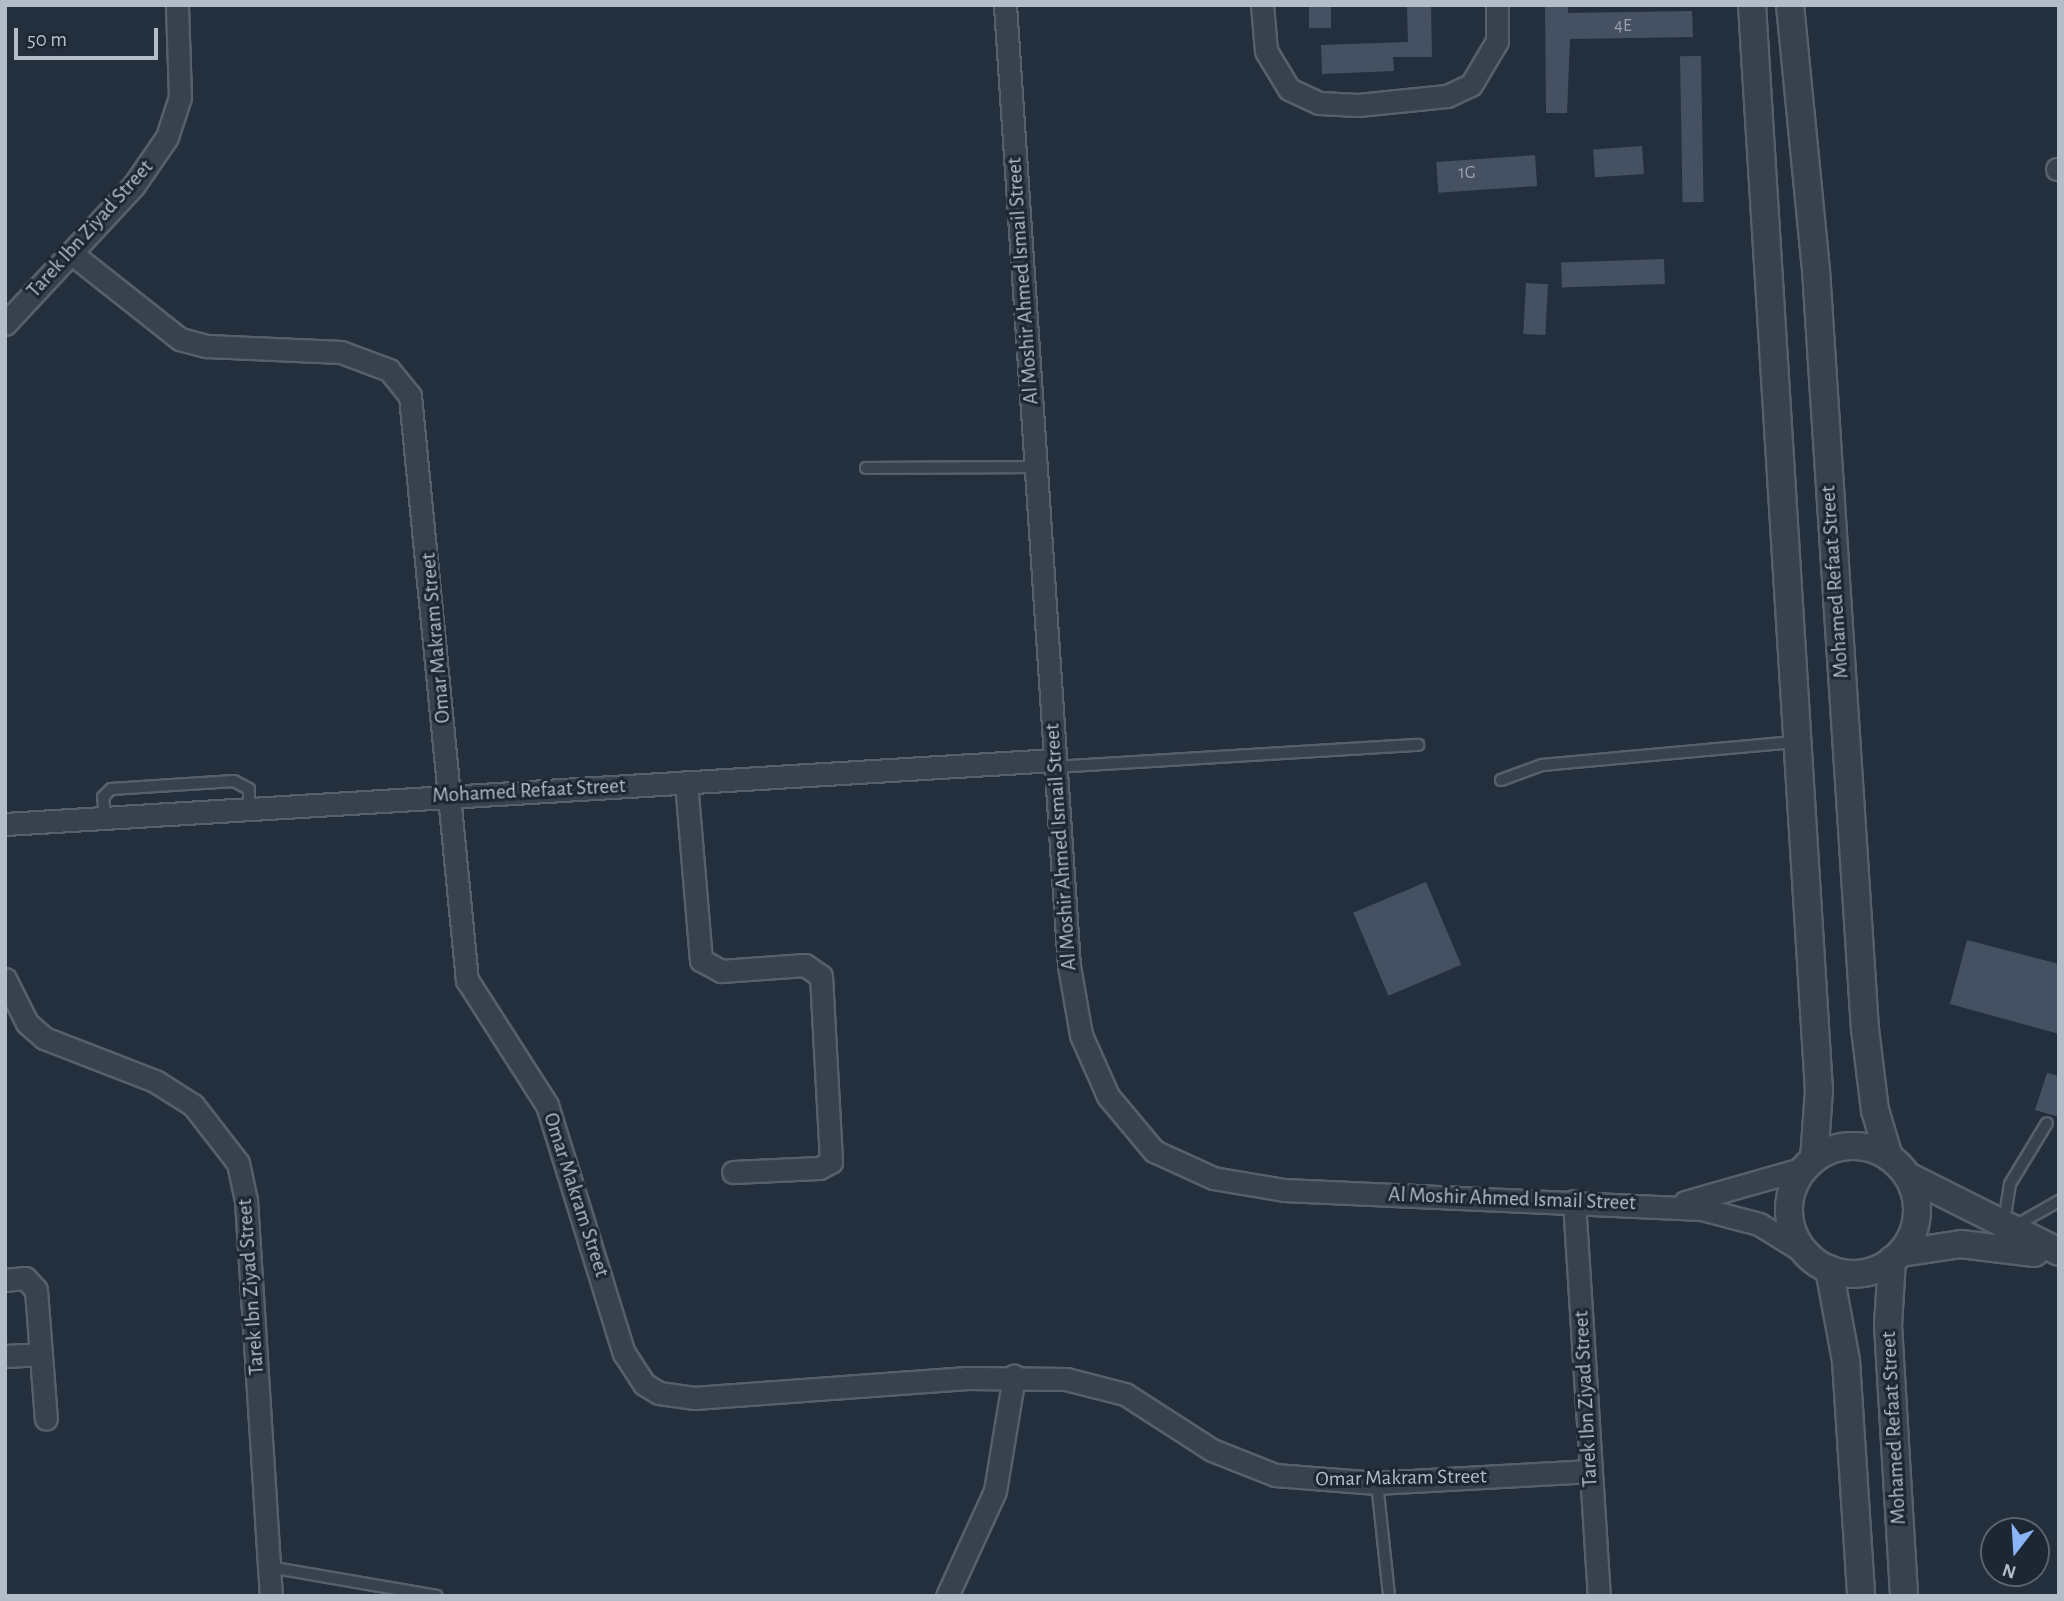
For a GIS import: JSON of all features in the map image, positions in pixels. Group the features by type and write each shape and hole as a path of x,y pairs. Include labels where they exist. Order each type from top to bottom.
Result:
{"street":[{"name":"Tarek Ibn Ziyad Street","path":"5,324 134,186 167,137 180,97 177,5"},
{"name":"Al Moshir Ahmed Ismail Street","path":"1005,5 1053,764 1069,966 1082,1035 1108,1096 1154,1151 1213,1178 1284,1190 1662,1206 1749,1221 1807,1254"},
{"path":"1262,5 1266,51 1289,89 1319,103 1358,105 1447,96 1471,85 1497,41 1497,5"},
{"name":"Mohamed Refaat Street","path":"1752,5 1773,279 1819,1090 1809,1163"},
{"name":"Mohamed Refaat Street","path":"1790,5 1816,270 1865,1029 1875,1110 1889,1157"},
{"name":"Omar Makram Street","path":"71,253 180,339 206,346 341,352 389,370 410,396 467,980 547,1105 624,1353 644,1384 659,1394 694,1398 1014,1377 1097,1383 1125,1394 1212,1450 1275,1475 1377,1483 1590,1471"},
{"path":"1773,279 1796,281 1816,270"},
{"path":"1775,312 1818,308"},
{"name":"Mohamed Refaat Street","path":"5,824 686,782 1053,764"},
{"path":"686,782 701,960 721,971 805,965 821,976 831,1162 819,1168 733,1172"},
{"name":"Tarek Ibn Ziyad Street","path":"5,979 27,1023 44,1038 155,1081 193,1105 237,1163 246,1200 271,1596"},
{"path":"2059,1252 2005,1229 1908,1176 1889,1157 1851,1146 1809,1163 1789,1205 1793,1231 1807,1254 1829,1269 1868,1272 1897,1256 1961,1244 2059,1258"},
{"name":"Al Moshir Ahmed Ismail Street","path":"1662,1206 1737,1191 1809,1163"},
{"path":"1897,1256 1917,1215 1908,1176"},
{"name":"Tarek Ibn Ziyad Street","path":"1574,1202 1599,1596"},
{"name":"Mohamed Refaat Street","path":"1897,1256 1888,1325 1904,1596"},
{"name":"Mohamed Refaat Street","path":"1829,1269 1845,1349 1861,1596"},
{"path":"5,1280 25,1278 33,1283 46,1419"},
{"path":"5,1356 41,1354"},
{"path":"947,1596 995,1491 1014,1377"}],"lane":[{"path":"866,467 1035,467"},
{"path":"1501,780 1542,765 1800,742"},
{"path":"1053,764 1418,745"},
{"path":"2005,1229 2010,1184 2047,1123"},
{"path":"2005,1229 2059,1200"},
{"path":"1377,1483 1389,1596"},
{"path":"269,1567 437,1596"}],"building":[{"path":"1309,5 1331,5 1331,28 1309,28"},
{"path":"1407,5 1431,5 1432,57 1393,57 1394,71 1322,74 1321,45 1408,42"},
{"path":"1545,5 1568,5 1568,13 1692,11 1693,37 1570,39 1567,113 1546,113"},
{"path":"1680,56 1701,56 1704,202 1683,202"},
{"path":"1642,146 1644,174 1595,177 1593,149"},
{"path":"1535,155 1537,186 1438,193 1436,162"},
{"path":"1664,259 1665,284 1562,288 1561,263"},
{"path":"1526,283 1548,284 1545,335 1523,334"},
{"path":"1426,882 1461,965 1388,996 1353,913"},
{"path":"1967,940 2059,964 2059,1034 1950,1004"},
{"path":"2047,1073 2059,1076 2059,1117 2035,1110"}]}
